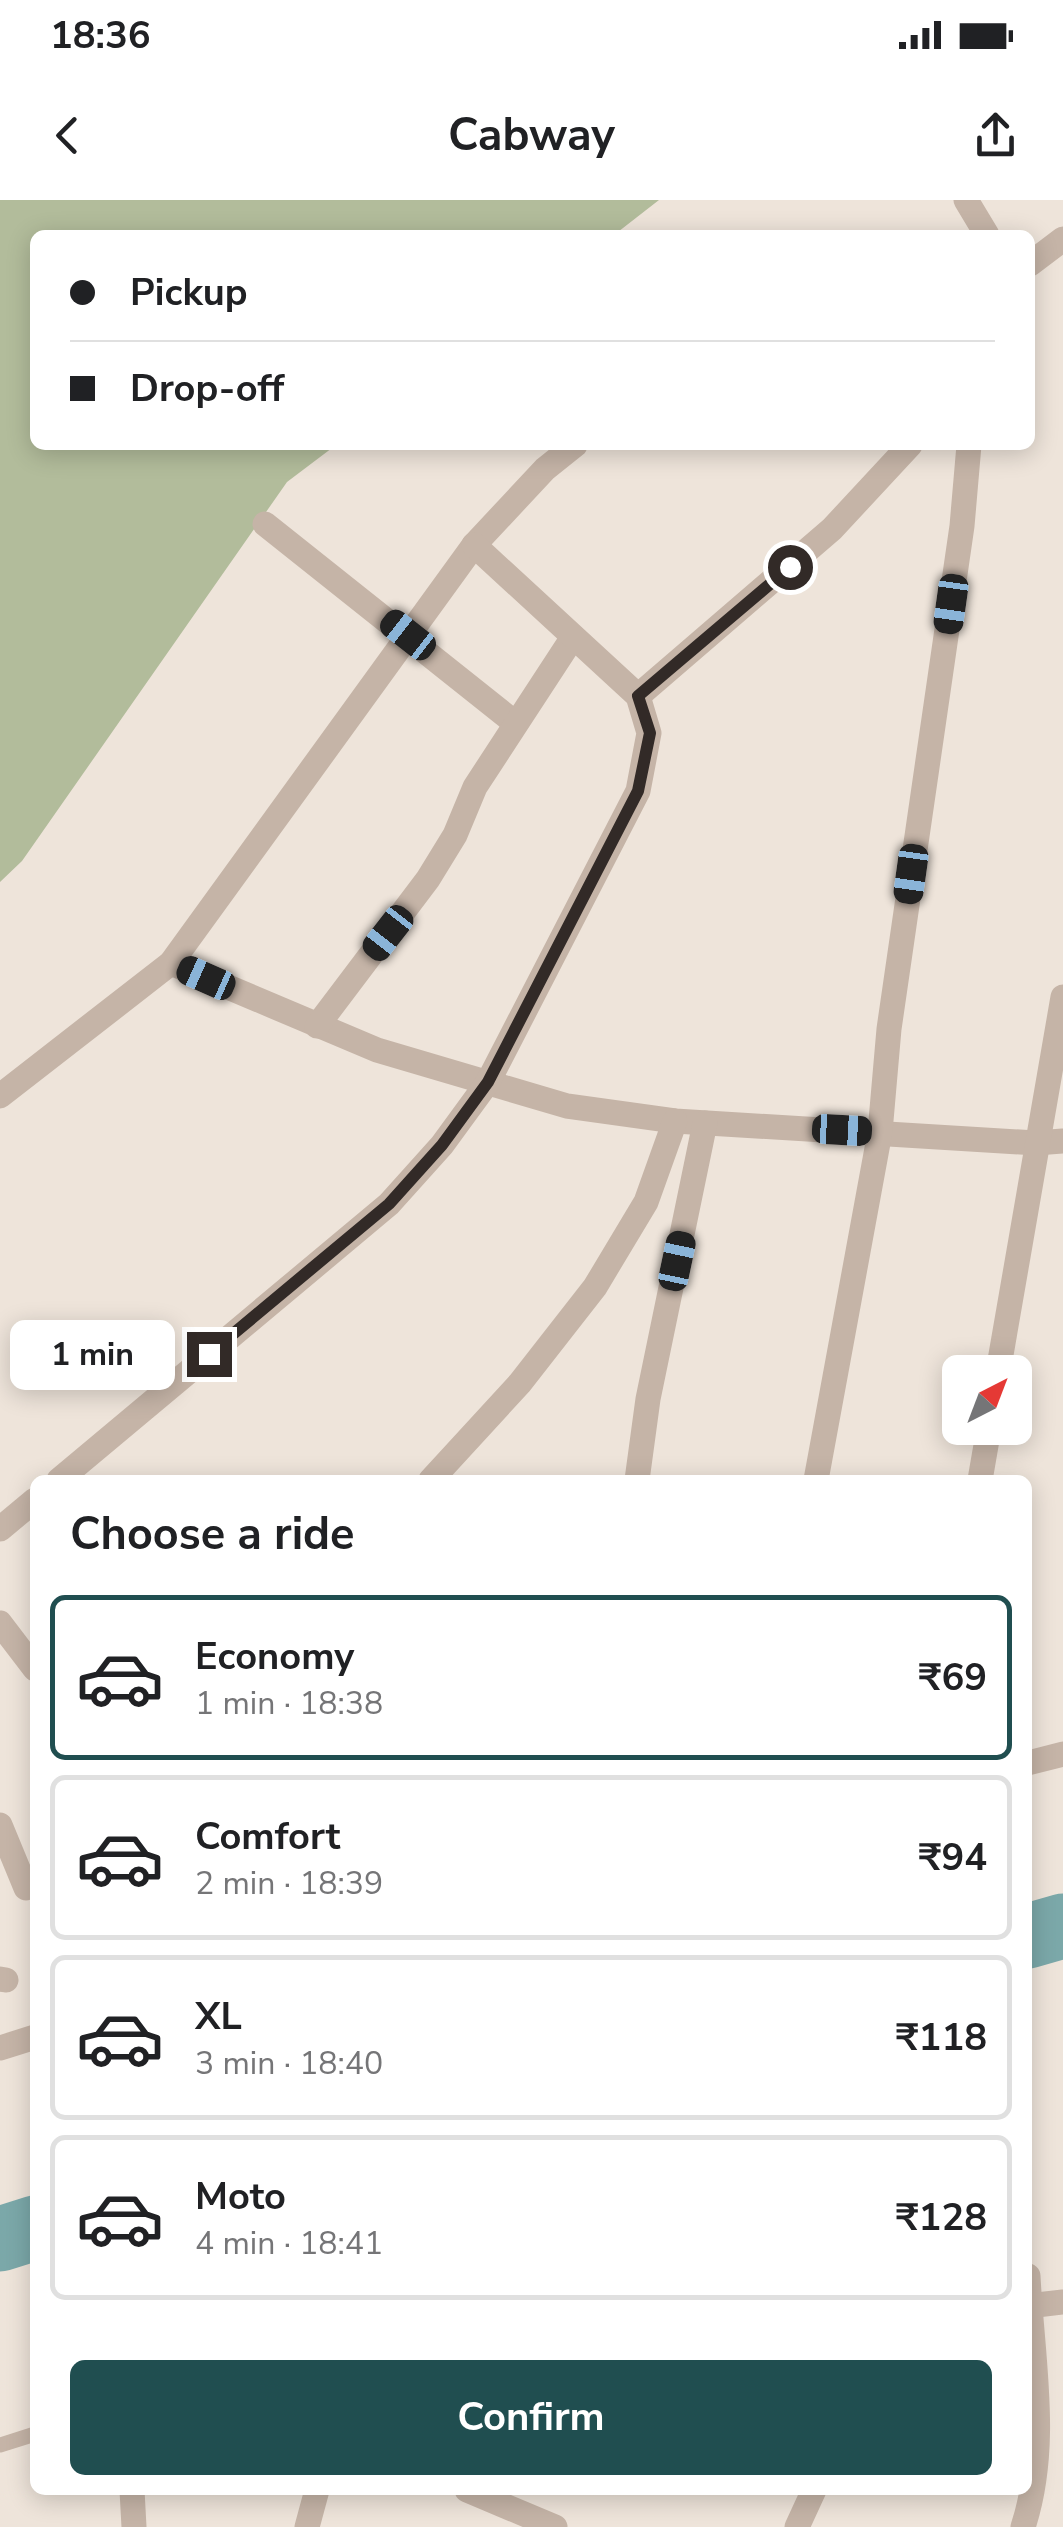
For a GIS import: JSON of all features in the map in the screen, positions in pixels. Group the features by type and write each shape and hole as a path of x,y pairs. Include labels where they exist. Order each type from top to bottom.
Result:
{"street":[{"path":"966,200 983,230"},
{"path":"1035,260 1063,239"},
{"path":"0,1096 172,963 474,545 569,450"},
{"path":"638,696 832,529 905,450"},
{"path":"817,1475 880,1132 888,1029 962,526 969,450"},
{"path":"265,524 515,723"},
{"path":"64,1475 389,1204 442,1145 488,1082 638,791 650,733 638,696 474,545"},
{"path":"317,1026 428,878 455,834 475,787 574,637"},
{"path":"172,963 377,1050 567,1106 675,1121 1063,1141"},
{"path":"1001,1355 1063,996"},
{"path":"436,1475 520,1383 595,1288 646,1202 675,1121"},
{"path":"637,1475 648,1398 705,1123"},
{"path":"981,1475 986,1445"},
{"path":"0,1529 30,1504"},
{"path":"0,1623 30,1662"},
{"path":"1032,1762 1063,1754"},
{"path":"0,1826 26,1888"},
{"path":"0,2048 30,2039"},
{"path":"1032,2306 1063,2302"},
{"path":"1032,2334 1040,2390 1032,2478"},
{"path":"132,2495 134,2527"},
{"path":"307,2527 316,2495"},
{"path":"479,2495 555,2527"},
{"path":"797,2527 812,2495"},
{"path":"1023,2527 1029,2495"}],"lane":[{"path":"0,2444 30,2435"}],"green space":[{"path":"0,200 659,200 620,230 30,230 30,450 329,450 287,482 22,861 0,882"}],"waterway":[{"path":"1032,1935 1063,1926"},
{"path":"0,2239 30,2230"}],"route":[{"path":"209,1354 389,1204 442,1145 488,1082 638,791 650,733 638,696 790,567"}]}
